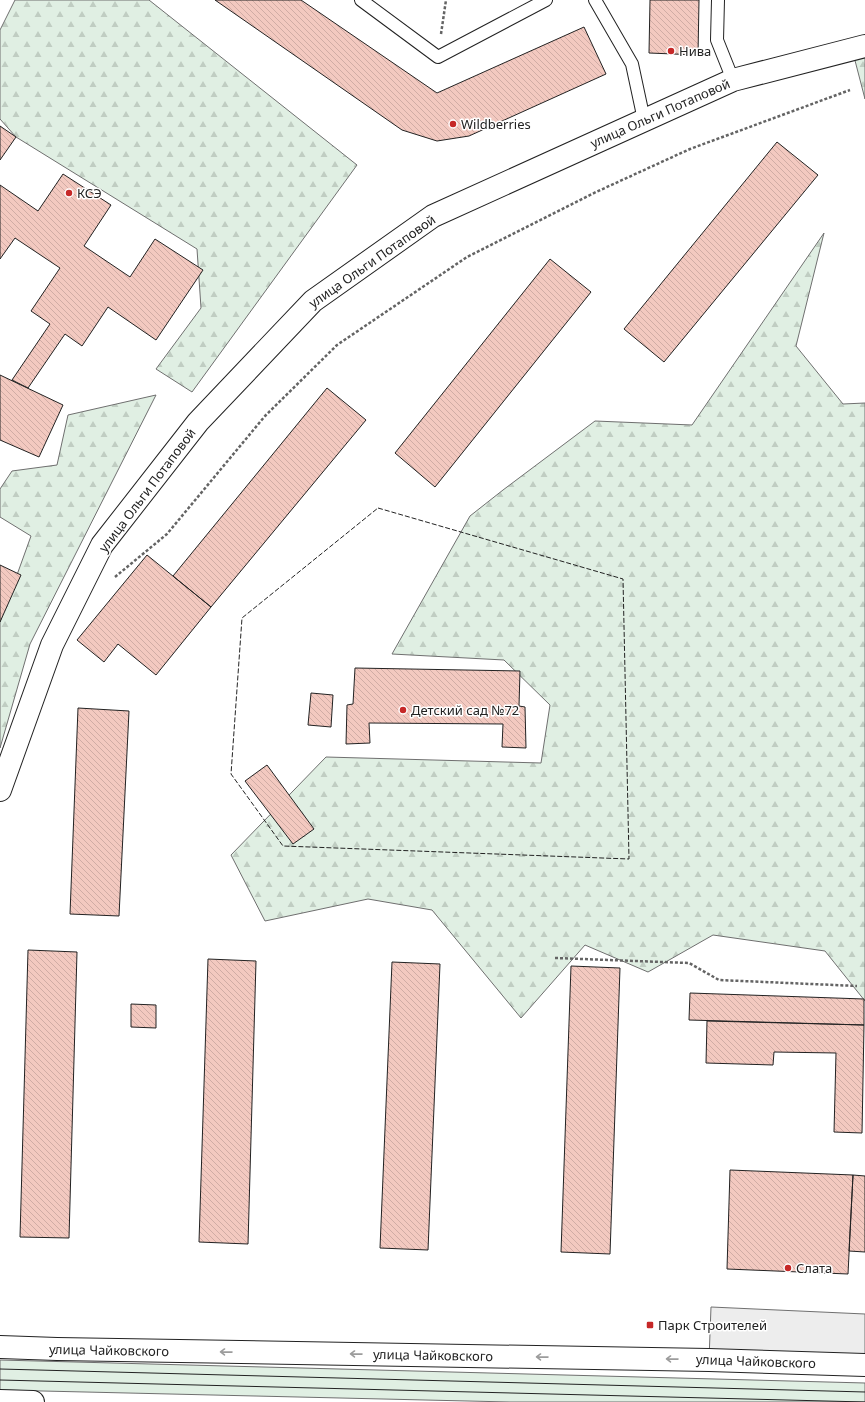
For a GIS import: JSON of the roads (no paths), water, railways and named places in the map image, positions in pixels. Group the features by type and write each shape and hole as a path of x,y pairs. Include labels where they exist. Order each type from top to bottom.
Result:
{"street":[{"name":"улица Ольги Потаповой","path":"0,790 52,645 102,545 198,422 307,306 433,216 733,80 865,46"},
{"name":"улица Чайковского","path":"0,1346 57,1349 709,1360 865,1365"},
{"path":"0,1401 33,1402"}],"lane":[{"path":"361,0 438,56 546,0"},
{"path":"595,0 632,64 644,120"},
{"path":"718,0 717,40 733,80"}],"tram line":[{"path":"0,1369 865,1392"},
{"path":"0,1380 865,1402"}],"place":[{"name":"Нива","path":"671,51"},
{"name":"Wildberries","path":"453,124"},
{"name":"КСЭ","path":"69,193"},
{"name":"Детский сад №72","path":"403,710"},
{"name":"Слата","path":"788,1268"},
{"name":"Парк Строителей","path":"650,1325"}]}
